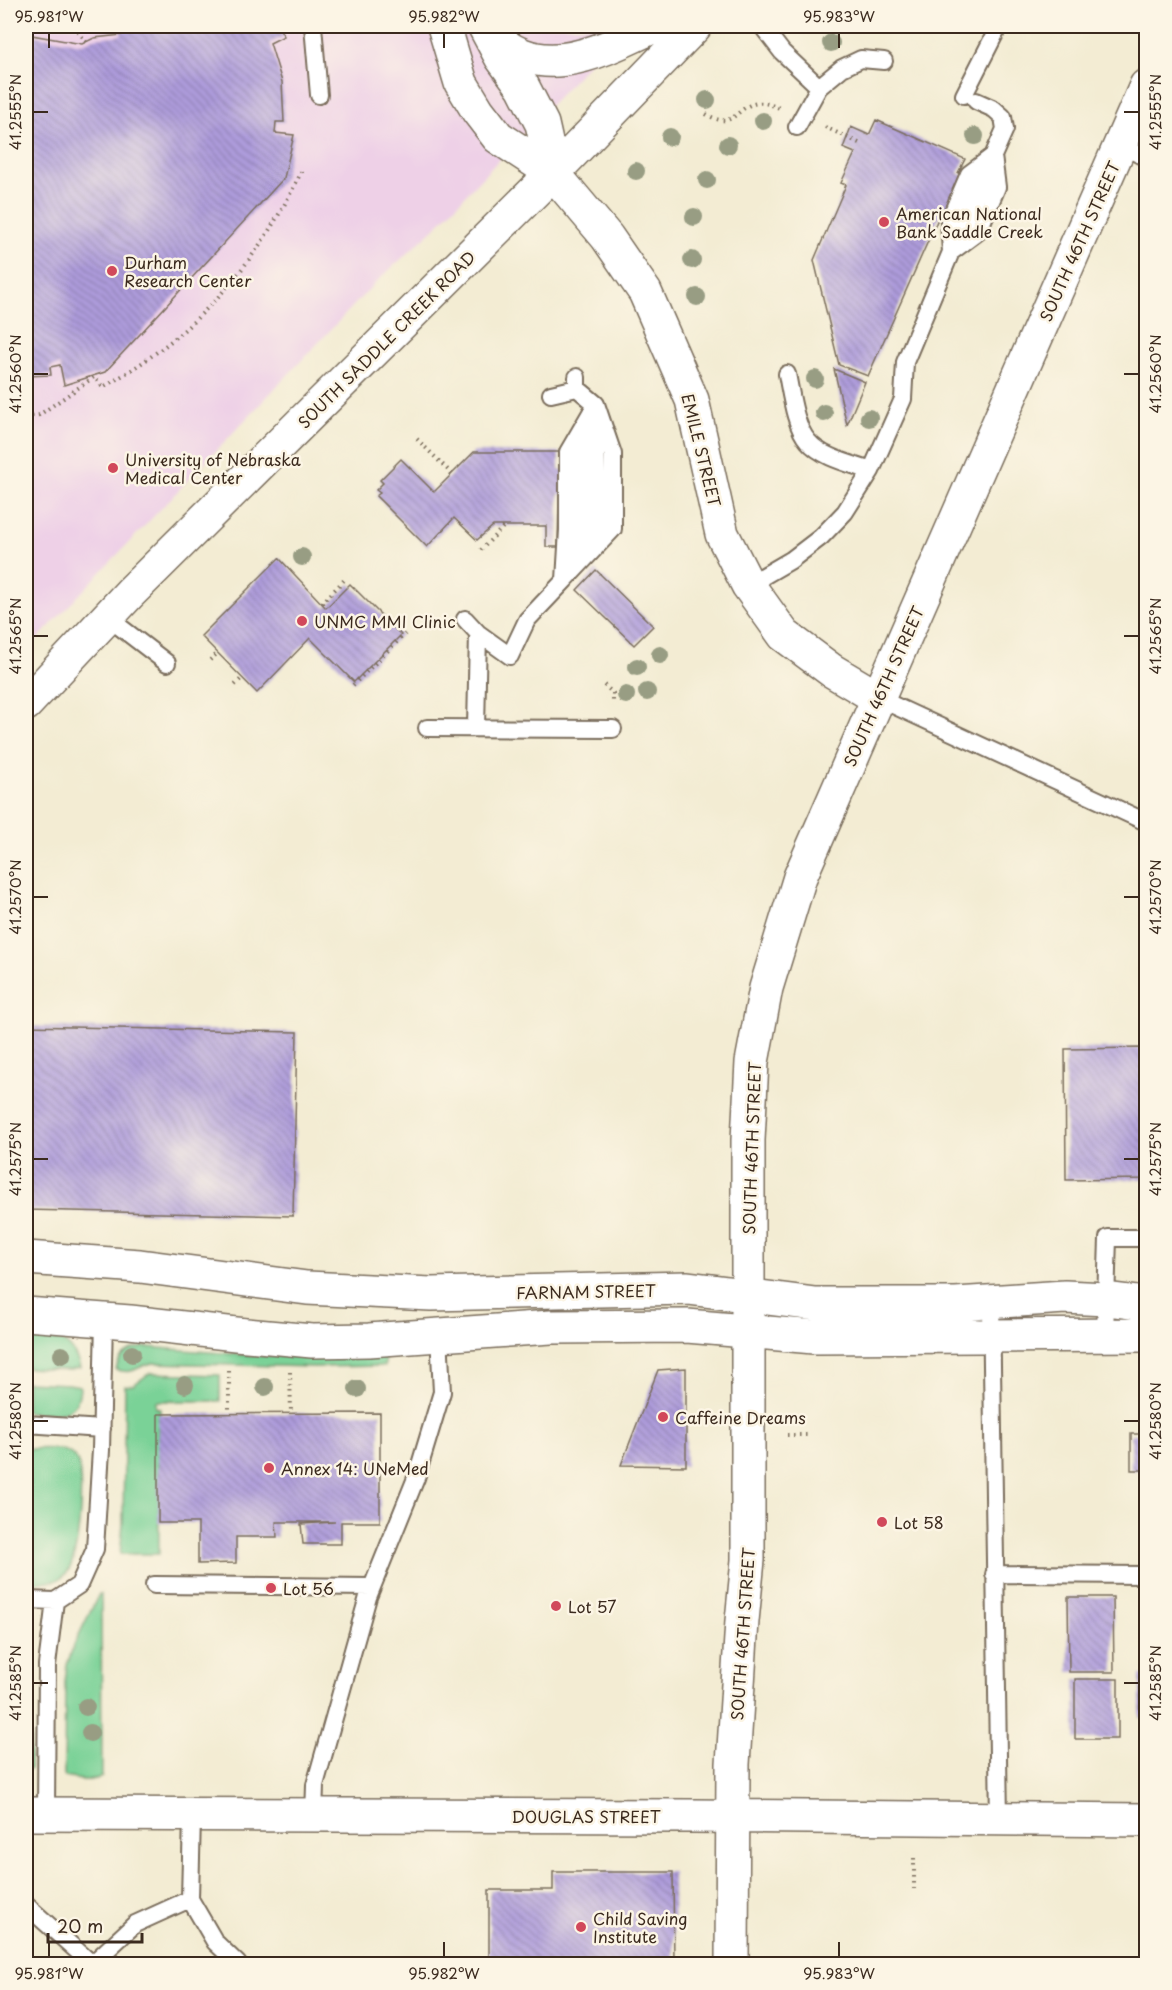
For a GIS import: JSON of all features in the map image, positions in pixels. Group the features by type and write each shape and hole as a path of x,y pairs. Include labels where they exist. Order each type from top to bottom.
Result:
{"street":[{"name":"EMILE STREET","path":"444,26 461,83 478,111 498,137 553,173 607,237 645,292 692,400 722,534 748,585 784,635 831,670 878,698"},
{"name":"EMILE STREET","path":"485,26 501,57 523,87 542,124 553,173"},
{"path":"485,26 508,48 540,60 559,61 576,58 611,46 654,26"},
{"name":"SOUTH SADDLE CREEK ROAD","path":"26,704 107,617 553,173 695,26"},
{"name":"SOUTH 46TH STREET","path":"732,1965 733,1764 748,1560 748,1140 752,1062 766,988 800,878 878,698 1134,152 1146,86"},
{"name":"FARNAM STREET","path":"26,1258 140,1266 318,1289 430,1294 688,1288 815,1304 956,1304 1065,1297 1146,1304"},
{"path":"26,1314 312,1341 551,1327 687,1326 814,1336 1146,1335"},
{"name":"DOUGLAS STREET","path":"36,1814 1146,1820"}],"lane":[{"path":"313,26 319,95"},
{"path":"762,26 783,52 819,87"},
{"path":"748,585 791,560 821,537 845,512 871,471 903,399 905,362 951,252 949,220 969,174 993,156 1005,129 1003,117 994,109 970,98 999,26"},
{"path":"798,127 819,87 842,68 861,59 884,62"},
{"path":"951,252 978,232 997,187 993,156"},
{"path":"787,374 800,425 808,441 824,453 871,471"},
{"path":"465,619 478,633 510,656 527,620 565,580 598,530 596,404 577,382 551,394"},
{"path":"565,580 568,530 568,452 596,404"},
{"path":"107,617 167,663"},
{"path":"476,728 478,633"},
{"path":"878,698 1146,822"},
{"path":"427,728 613,729"},
{"path":"1105,1334 1108,1238 1146,1238"},
{"path":"991,1302 999,1820"},
{"path":"26,1600 55,1601 79,1585 95,1549 102,1429 104,1320"},
{"path":"314,1815 315,1785 372,1587 416,1478 442,1392 439,1335"},
{"path":"26,1424 102,1429"},
{"path":"994,1574 1146,1575"},
{"path":"154,1585 372,1587"},
{"path":"36,1814 47,1665 55,1601"},
{"path":"192,1816 190,1899 215,1942 238,1965"},
{"path":"26,1905 92,1964 135,1924 190,1899"}],"path":[{"path":"75,26 87,42"},
{"path":"706,114 717,121 725,121 750,105 758,103 766,103 786,110"},
{"path":"818,124 859,143"},
{"path":"26,417 39,415 94,377 103,387 160,351 181,334 208,309 243,269 273,226 302,170"},
{"path":"417,439 452,474"},
{"path":"481,550 504,526"},
{"path":"321,603 346,578"},
{"path":"353,685 405,634"},
{"path":"210,660 218,653"},
{"path":"235,685 242,678"},
{"path":"604,685 613,693 613,696"},
{"path":"229,1371 230,1413"},
{"path":"290,1371 291,1413"},
{"path":"787,1436 807,1436"},
{"path":"914,1858 914,1889"}],"shaded area":[{"name":"University of Nebraska Medical Center","path":"26,26 624,26 435,228 374,284 26,651"}],"green space":[{"path":"26,1338 53,1339 67,1344 80,1368 69,1370 26,1368"},
{"path":"146,1347 259,1356 385,1356 385,1366 314,1367 153,1363 132,1371 116,1370 126,1353"},
{"path":"150,1373 220,1375 220,1401 156,1401 156,1408 160,1408 160,1414 158,1414 159,1554 120,1554 123,1524 125,1386 133,1385"},
{"path":"26,1382 80,1386 75,1405 69,1410 54,1413 26,1412"},
{"path":"49,1448 66,1451 75,1458 79,1466 81,1489 74,1555 65,1575 51,1582 26,1582 26,1472 28,1470 26,1468 26,1449"},
{"path":"101,1594 102,1777 93,1780 79,1780 65,1777 64,1774 65,1682 67,1665 73,1647"},
{"path":"26,1631 30,1647 30,1769 26,1770"}],"building":[{"name":"Durham Research Center","path":"122,26 278,26 284,36 270,43 282,82 284,122 276,122 275,133 294,135 284,178 105,372 64,385 60,365 50,367 51,375 26,376 26,34 82,44 94,38 121,35"},
{"name":"American National Bank Saddle Creek","path":"876,120 965,159 958,173 999,191 982,230 941,212 868,376 839,365 814,260 846,185 841,183 855,153 843,148 851,127 869,135"},
{"path":"834,369 865,382 847,425"},
{"path":"474,452 559,452 559,470 572,470 576,494 559,494 558,547 546,547 546,526 493,526 477,540 454,518 427,547 376,496 380,493 376,490 383,483 380,480 401,459 434,492"},
{"name":"UNMC MMI Clinic","path":"279,558 326,608 350,584 401,635 354,682 310,638 257,693 201,636"},
{"path":"596,570 653,626 634,645 577,590"},
{"path":"26,1026 297,1032 293,1216 26,1210"},
{"path":"1146,1048 1146,1179 1066,1180 1065,1049"},
{"name":"Caffeine Dreams","path":"686,1368 686,1466 621,1465 658,1370"},
{"name":"Annex 14: UNeMed","path":"380,1413 380,1522 341,1522 341,1544 303,1544 301,1524 335,1522 276,1522 277,1537 236,1537 236,1563 198,1564 198,1523 158,1523 158,1414"},
{"path":"1131,1434 1146,1434 1146,1470 1131,1470"},
{"path":"1068,1597 1113,1597 1114,1672 1069,1672"},
{"path":"1140,1675 1146,1675 1146,1718 1140,1718"},
{"path":"1075,1679 1118,1679 1118,1739 1075,1739"},
{"name":"Child Saving Institute","path":"553,1872 673,1872 674,1964 489,1964 489,1890 553,1890"}],"place":[{"name":"American National Bank Saddle Creek","path":"884,222"},
{"name":"Durham Research Center","path":"112,271"},
{"name":"University of Nebraska Medical Center","path":"113,468"},
{"name":"UNMC MMI Clinic","path":"302,621"},
{"name":"Caffeine Dreams","path":"663,1417"},
{"name":"Annex 14: UNeMed","path":"269,1468"},
{"name":"Lot 58","path":"882,1522"},
{"name":"Lot 56","path":"271,1588"},
{"name":"Lot 57","path":"556,1606"},
{"name":"Child Saving Institute","path":"581,1927"}]}
